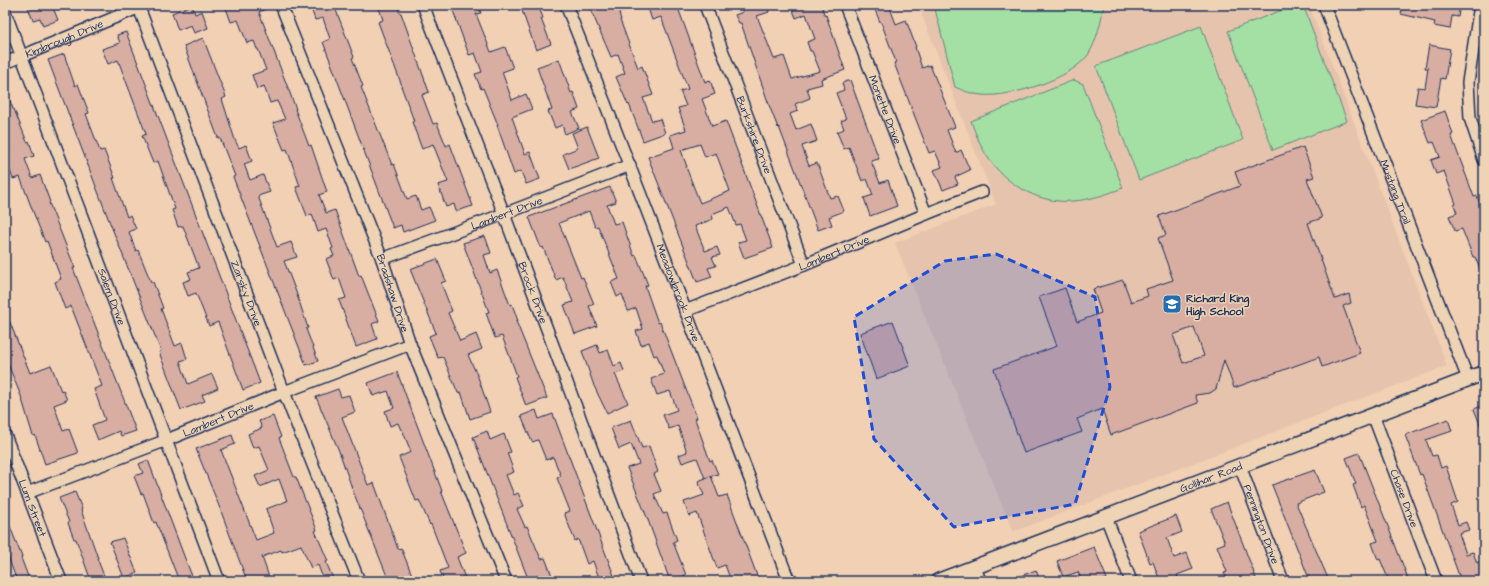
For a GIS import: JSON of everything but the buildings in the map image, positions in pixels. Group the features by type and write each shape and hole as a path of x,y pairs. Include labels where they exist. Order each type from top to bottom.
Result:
{"street":[{"name":"Bradshaw Drive","path":"281,5 382,259 410,344 506,581"},
{"name":"Brock Drive","path":"423,5 504,214 641,581"},
{"name":"Meadowbrook Drive","path":"566,5 630,165 789,581"},
{"name":"Burkshire Drive","path":"705,5 804,265"},
{"name":"Monette Drive","path":"845,5 926,214"},
{"name":"Mustang Trail","path":"1324,5 1468,379"},
{"path":"1480,5 1468,82 1470,118 1484,160"},
{"name":"Kimbrough Drive","path":"5,62 141,6"},
{"name":"Zarsky Drive","path":"141,6 284,392 359,581"},
{"name":"Salem Drive","path":"5,12 219,581"},
{"name":"Lambert Drive","path":"382,259 630,165"},
{"name":"Lambert Drive","path":"685,311 804,265 982,192"},
{"name":"Lambert Drive","path":"27,493 167,440 284,392 410,344"},
{"name":"Gollihar Road","path":"938,581 1484,373"},
{"name":"Chase Drive","path":"1373,416 1436,581"},
{"name":"Lum Street","path":"5,435 61,581"},
{"name":"Pennington Drive","path":"1240,466 1283,581"},
{"path":"1106,517 1131,581"},
{"path":"975,567 980,581"}],"highlighted area":[{"path":"996,254 1095,297 1110,387 1075,504 954,527 874,439 854,317 945,261"}],"shaded area":[{"name":"Richard King High School","path":"918,5 1309,5 1447,366 1013,532 895,243 996,204"}],"green space":[{"path":"934,5 1104,5 1094,44 1088,55 1080,64 1068,72 1039,85 1008,93 981,95 955,87"},
{"path":"1295,5 1303,5 1347,121 1273,150 1228,31"},
{"path":"1201,26 1243,140 1139,180 1096,66"},
{"path":"1074,80 1083,84 1123,188 1086,199 1073,201 1049,200 1027,192 1007,179 999,171 985,152 971,121"}],"place":[{"name":"Richard King High School","path":"1172,304"}]}
